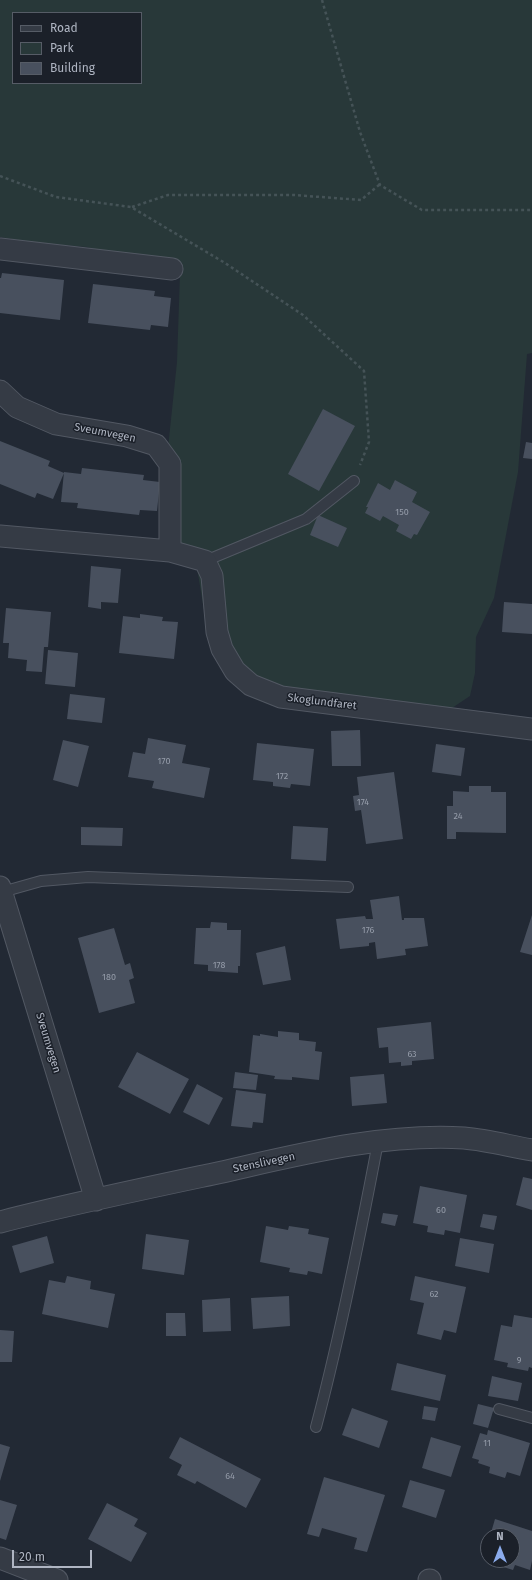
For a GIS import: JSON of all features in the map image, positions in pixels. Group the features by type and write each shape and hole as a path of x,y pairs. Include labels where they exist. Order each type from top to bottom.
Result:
{"street":[{"path":"0,249 172,269"},
{"name":"Sveumvegen","path":"0,391 18,407 56,424 127,436 156,445 170,464 170,551"},
{"path":"0,536 170,551 205,561"},
{"name":"Skoglundfaret","path":"205,561 212,576 217,632 222,649 234,671 251,685 281,696 532,729"},
{"name":"Sveumvegen","path":"1,890 96,1200"},
{"name":"Stenslivegen","path":"0,1222 292,1156 378,1142 414,1138 464,1138 491,1141 532,1150"},
{"path":"0,1558 57,1580"}],"lane":[{"path":"205,561 306,519 354,481"},
{"path":"1,890 41,881 88,877 348,887"},
{"path":"316,1427 332,1368 355,1264 378,1142"},
{"path":"498,1409 532,1418"}],"path":[{"path":"322,0 360,132 380,185 422,210 532,210"},
{"path":"0,176 56,197 131,207 224,263 303,315 364,371 369,442 354,481"},
{"path":"131,207 168,195 294,195 361,200 380,185"}],"green space":[{"path":"0,0 532,0 532,353 527,354 518,472 494,598 476,637 475,673 470,696 440,716 281,702 209,640 197,568 168,549 168,448 177,362 180,274 87,247 36,243 0,237"}],"building":[{"path":"2,273 64,280 60,320 0,313 0,278"},
{"path":"93,284 155,291 154,296 171,298 168,327 151,325 150,330 88,323"},
{"path":"323,409 355,426 319,491 288,474"},
{"path":"0,441 50,461 48,466 64,473 53,499 37,493 35,498 0,484"},
{"path":"526,442 532,443 532,459 523,458"},
{"path":"82,468 144,475 143,480 160,482 157,511 140,510 139,515 77,508 78,503 61,502 64,472 81,474"},
{"path":"395,480 417,492 412,502 430,512 417,535 414,534 411,539 396,531 399,525 383,516 380,521 365,513 368,507 366,507 378,483 390,490"},
{"path":"318,515 347,528 338,547 310,535"},
{"path":"91,566 121,569 118,603 101,602 101,609 88,607"},
{"path":"504,602 532,604 532,634 502,632"},
{"path":"6,608 51,612 48,647 44,647 42,672 26,671 27,660 8,658 9,643 3,643"},
{"path":"140,614 163,617 162,621 178,622 174,659 119,653 123,616 140,618"},
{"path":"48,650 78,653 75,687 45,684"},
{"path":"70,694 105,698 102,723 67,719"},
{"path":"360,730 361,766 332,766 331,731"},
{"path":"148,738 186,745 182,763 210,768 204,798 152,788 154,781 128,777 133,752 145,754"},
{"path":"63,740 89,746 78,787 53,780"},
{"path":"257,743 314,749 310,786 291,784 290,788 273,786 273,782 253,780"},
{"path":"436,744 465,748 461,776 432,772"},
{"path":"394,772 403,839 366,844 361,810 355,811 353,796 359,795 357,777"},
{"path":"469,786 491,786 491,792 506,792 506,833 456,832 456,839 447,839 447,806 453,806 453,791 469,792"},
{"path":"293,826 328,828 326,861 291,859"},
{"path":"81,827 123,828 122,846 81,845"},
{"path":"399,896 402,920 404,920 404,918 424,918 428,946 405,949 406,955 377,959 375,942 369,943 369,946 340,949 336,919 365,916 366,919 373,919 370,900"},
{"path":"532,915 532,955 520,952"},
{"path":"211,922 227,923 227,930 241,930 240,966 238,966 238,973 208,971 208,965 194,964 196,928 210,928"},
{"path":"114,928 125,965 130,963 134,978 129,980 135,1003 99,1013 78,938"},
{"path":"285,946 291,980 263,985 256,953"},
{"path":"431,1022 434,1059 412,1061 412,1065 401,1066 401,1062 389,1063 388,1047 379,1048 377,1028"},
{"path":"278,1031 299,1033 299,1040 316,1042 315,1051 322,1052 319,1080 292,1077 292,1080 274,1079 275,1076 249,1072 253,1035 260,1036 260,1034 278,1037"},
{"path":"137,1052 189,1079 170,1114 118,1087"},
{"path":"235,1072 258,1075 256,1090 233,1088"},
{"path":"384,1074 387,1103 352,1106 350,1077"},
{"path":"197,1084 223,1098 209,1125 183,1112"},
{"path":"236,1090 266,1094 263,1123 253,1122 252,1128 231,1126"},
{"path":"523,1177 532,1179 532,1210 516,1205"},
{"path":"420,1186 467,1195 460,1233 445,1230 444,1235 427,1232 428,1226 413,1223"},
{"path":"383,1213 398,1215 395,1226 381,1223"},
{"path":"483,1214 497,1216 494,1230 480,1227"},
{"path":"266,1226 288,1230 289,1226 309,1229 308,1234 329,1238 322,1274 308,1271 307,1275 289,1272 290,1268 260,1262"},
{"path":"146,1234 189,1240 184,1275 142,1269"},
{"path":"47,1236 54,1263 20,1273 12,1246"},
{"path":"460,1238 494,1244 489,1273 455,1266"},
{"path":"67,1276 91,1281 90,1289 115,1294 108,1328 42,1314 49,1280 65,1283"},
{"path":"415,1276 466,1287 456,1333 444,1330 441,1340 417,1334 424,1303 410,1300"},
{"path":"289,1296 290,1326 253,1329 251,1298"},
{"path":"230,1298 231,1331 203,1332 202,1300"},
{"path":"166,1313 185,1313 186,1336 166,1336"},
{"path":"514,1315 532,1318 532,1368 529,1367 528,1371 507,1367 508,1363 494,1360 501,1325 512,1327"},
{"path":"0,1330 14,1331 12,1362 0,1362"},
{"path":"397,1363 446,1375 440,1401 391,1390"},
{"path":"492,1376 522,1383 518,1401 488,1396"},
{"path":"478,1404 494,1408 488,1428 473,1424"},
{"path":"424,1406 438,1408 435,1421 422,1419"},
{"path":"352,1408 388,1421 379,1448 342,1435"},
{"path":"488,1430 530,1443 520,1476 507,1472 505,1478 489,1473 490,1467 478,1463 479,1460 472,1458 480,1433 487,1435"},
{"path":"180,1437 261,1479 246,1508 197,1481 195,1484 177,1475 182,1465 169,1458"},
{"path":"431,1437 461,1446 451,1477 422,1468"},
{"path":"0,1444 10,1447 0,1481"},
{"path":"324,1477 385,1495 367,1552 354,1549 357,1538 322,1528 319,1537 307,1534"},
{"path":"410,1480 445,1490 436,1518 402,1507"},
{"path":"0,1500 17,1505 6,1540 0,1538"},
{"path":"107,1503 138,1519 134,1526 147,1533 131,1562 88,1539"},
{"path":"495,1519 532,1531 532,1561 530,1570 520,1567 520,1528 492,1528"}]}
